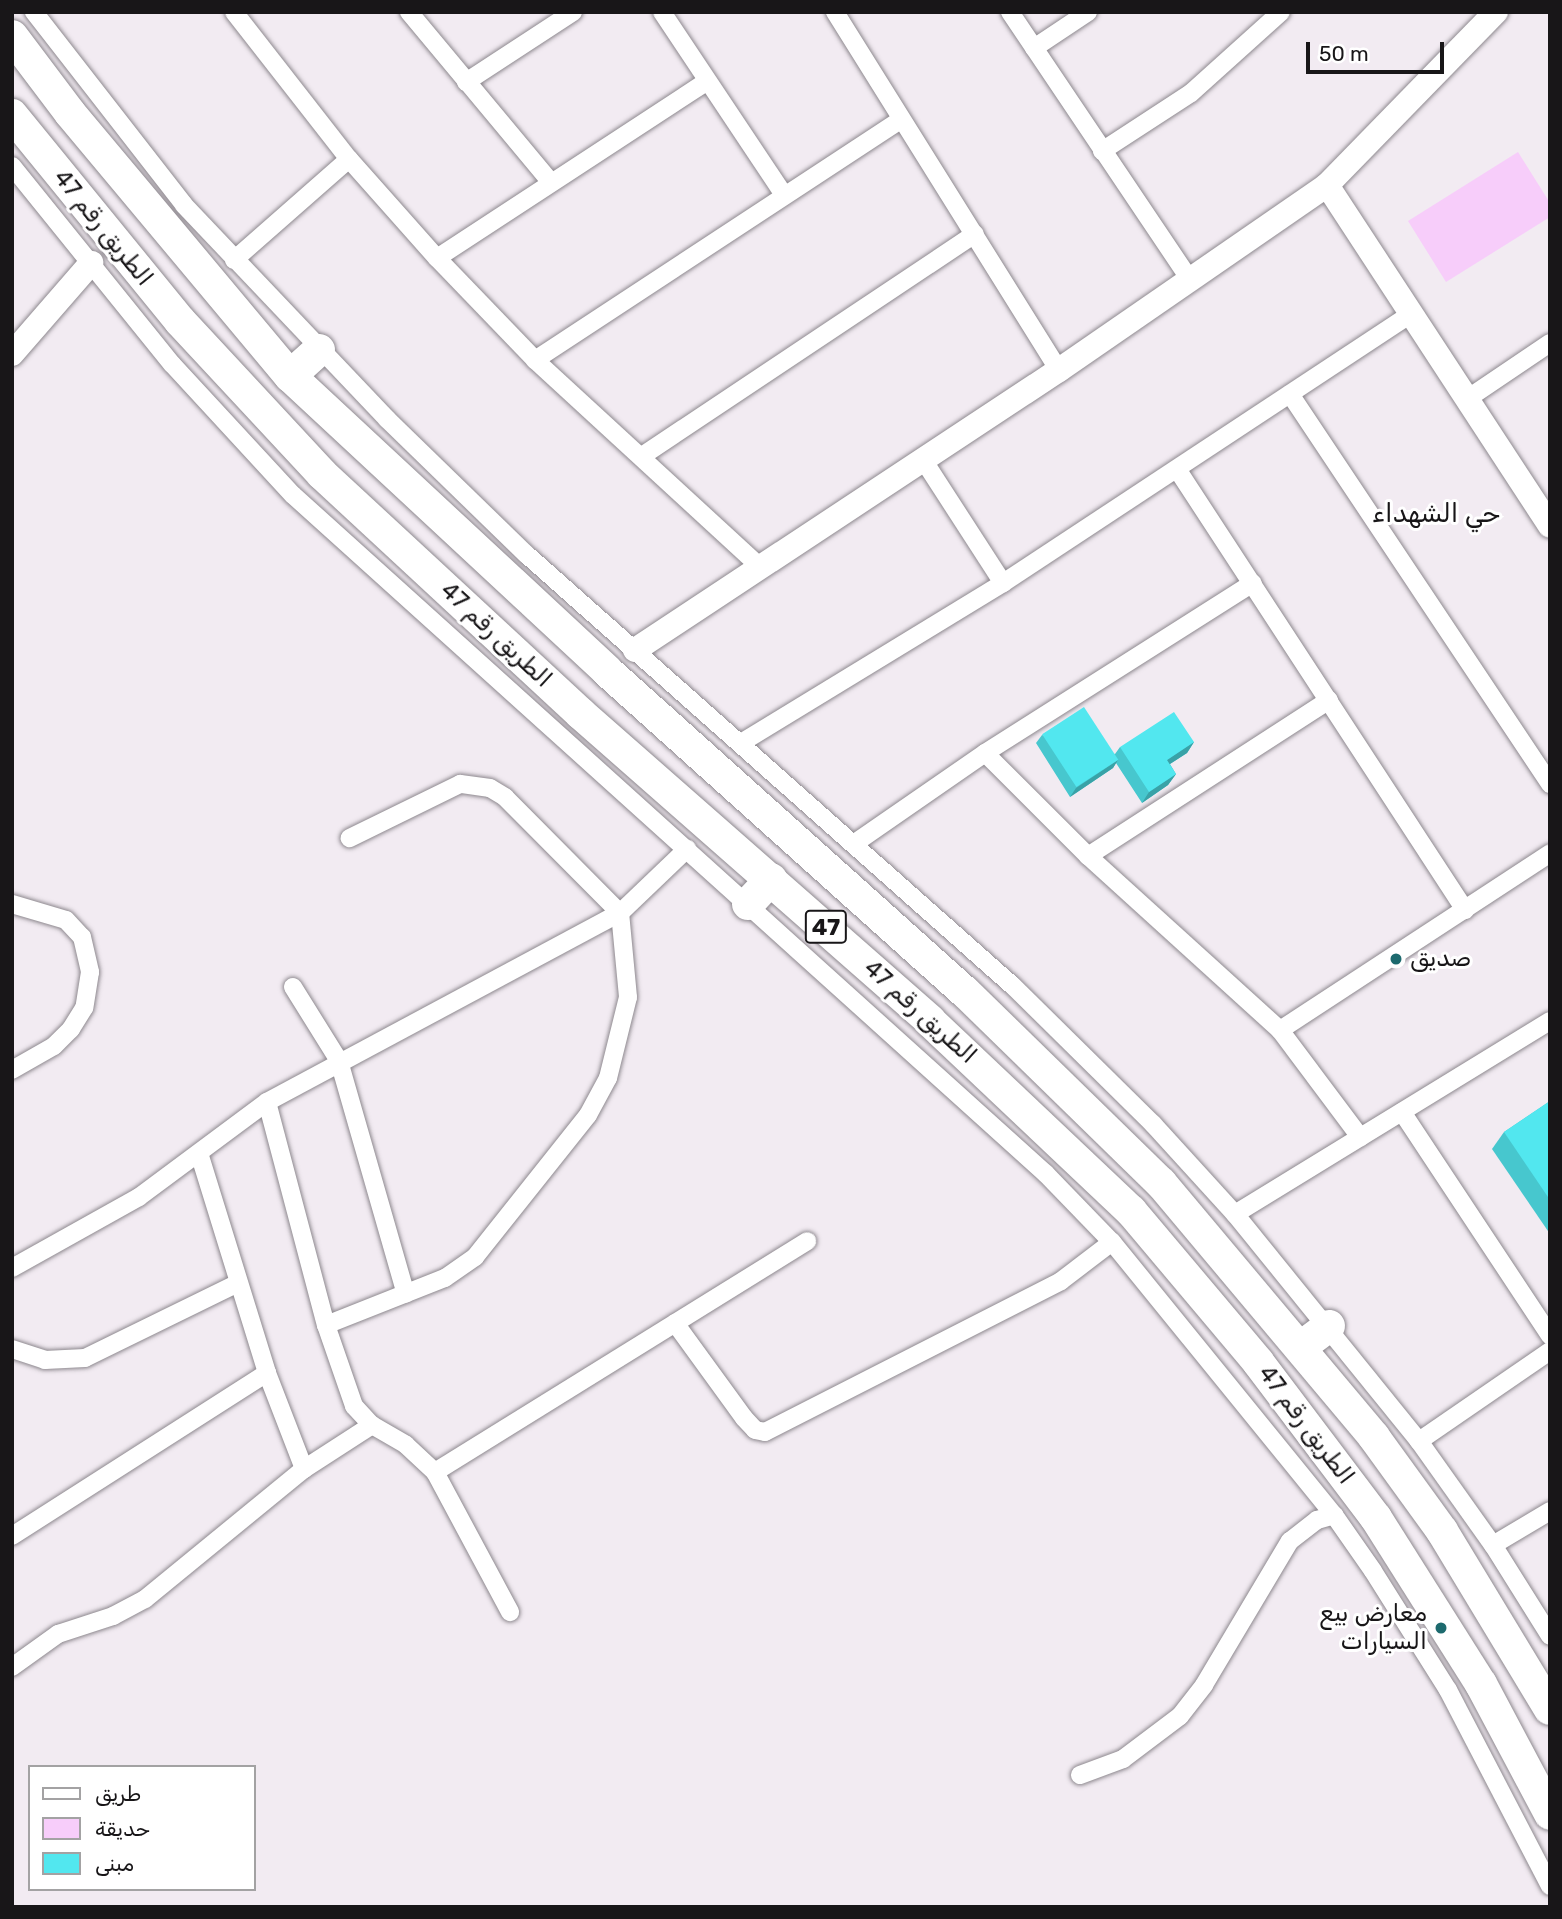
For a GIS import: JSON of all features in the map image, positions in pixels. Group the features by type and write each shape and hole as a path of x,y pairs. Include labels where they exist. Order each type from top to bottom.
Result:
{"highway":[{"name":"الطريق رقم 47","path":"12,36 151,212 290,376 607,671 965,992 1161,1183 1301,1347 1442,1531 1550,1709"},
{"name":"الطريق رقم 47","path":"12,115 206,350 322,474 580,713 930,1021 1131,1211 1266,1371 1376,1518 1481,1684 1550,1814"},
{"path":"113,240 151,212"},
{"path":"290,376 319,350"},
{"path":"748,905 771,879"},
{"path":"1131,1211 1161,1183"},
{"path":"1301,1347 1329,1326"}],"street":[{"path":"34,12 129,139 234,260 319,350 526,554 855,843 1082,1052 1235,1214 1329,1326 1419,1441 1493,1545 1550,1636"},
{"path":"234,12 349,159 437,258 535,360 760,567"},
{"path":"409,12 550,181"},
{"path":"466,82 573,12"},
{"path":"662,12 784,195"},
{"path":"835,12 1059,370"},
{"path":"1010,12 1190,280"},
{"path":"1034,48 1088,12"},
{"path":"1102,151 1191,93 1281,12"},
{"path":"635,650 1059,370 1326,185 1495,13"},
{"path":"437,258 550,181 708,81"},
{"path":"535,360 901,120"},
{"path":"234,260 349,159"},
{"path":"12,166 187,381 293,495 1046,1174 1112,1241 1334,1515 1448,1690 1550,1886"},
{"path":"1326,185 1549,521"},
{"path":"642,456 975,234"},
{"path":"12,354 91,263"},
{"path":"741,743 1003,583 1411,314"},
{"path":"1467,399 1550,343"},
{"path":"1290,394 1550,784"},
{"path":"922,458 1003,583"},
{"path":"1177,469 1465,910"},
{"path":"855,843 985,753 1253,583"},
{"path":"1088,856 1329,700"},
{"path":"985,753 1088,856 1280,1031 1360,1138"},
{"path":"326,1325 445,1278 475,1257 588,1115 608,1078 628,997 620,914 505,797 477,784 448,789 350,838"},
{"path":"12,1268 111,1214 268,1102 340,1061 620,914 687,849"},
{"path":"1280,1031 1550,853"},
{"path":"12,904 66,920 82,937 90,972 84,1008 71,1029 54,1046 12,1070"},
{"path":"293,987 340,1061 406,1294"},
{"path":"1235,1214 1550,1021"},
{"path":"268,1102 326,1325 354,1406 372,1425 406,1445 435,1472 510,1612"},
{"path":"1402,1112 1550,1336"},
{"path":"199,1153 267,1373 304,1469"},
{"path":"435,1472 807,1241"},
{"path":"675,1323 744,1418 755,1430 765,1432 1043,1290 1112,1241"},
{"path":"12,1349 45,1360 85,1358 238,1283"},
{"path":"1419,1441 1550,1350"},
{"path":"12,1536 267,1373"},
{"path":"12,1667 58,1634 113,1616 145,1598 304,1469 372,1425"},
{"path":"1493,1545 1550,1511"},
{"path":"1080,1775 1123,1759 1180,1716 1203,1685 1280,1554 1302,1530 1334,1515"}],"green space":[{"path":"1518,152 1550,203 1550,217 1446,282 1408,221"}],"building":[{"path":"1084,707 1118,760 1076,787 1042,734"},
{"path":"1174,712 1194,742 1167,760 1176,774 1149,792 1120,747"},
{"path":"1550,1101 1550,1200 1504,1132"}],"place":[{"name":"صديق","path":"1396,959"},
{"name":"معارض بيع السيارات","path":"1441,1628"}],"district":[{"name":"حي الشهداء","path":"1436,514"}]}
